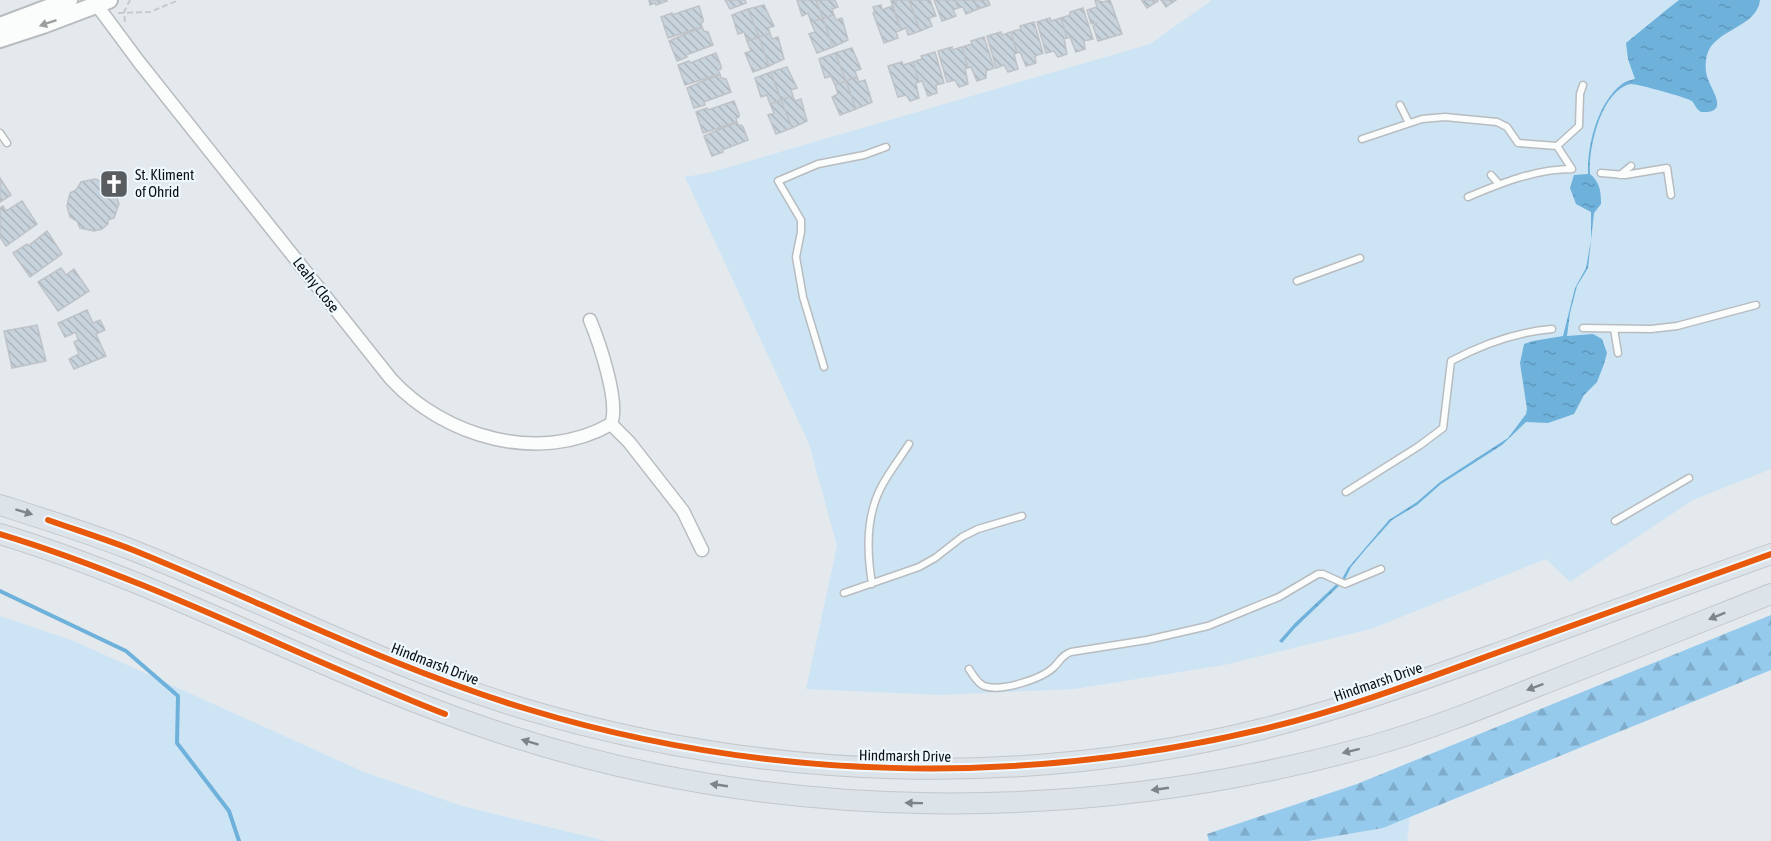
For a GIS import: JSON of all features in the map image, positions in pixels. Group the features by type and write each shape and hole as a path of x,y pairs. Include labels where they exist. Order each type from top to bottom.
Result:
{"main road":[{"name":"Hindmarsh Drive","path":"0,505 131,549 436,678 529,710 649,739 720,753 837,765 900,768 1014,767 1080,761 1136,754 1258,730 1324,713 1393,690 1771,554"},
{"path":"0,534 129,580 445,714 543,747 624,767 713,785 804,796 886,802 972,803 1096,797 1215,780 1299,764 1374,745 1466,714 1771,594"}],"street":[{"path":"5,30 69,0"},
{"path":"5,30 44,25 104,4"},
{"name":"Leahy Close","path":"104,4 391,379 416,403 463,430 517,442 570,438 593,433 611,424"},
{"path":"590,320 604,359 613,410 611,424 629,442 683,511 702,550"}],"lane":[{"path":"1362,139 1429,117 1497,122 1507,127 1518,143 1557,146 1579,126 1580,94 1583,85"},
{"path":"1400,105 1408,123"},
{"path":"0,133 8,143"},
{"path":"1468,197 1499,184 1536,174 1572,169 1557,146"},
{"path":"824,367 802,297 799,278 796,257 801,220 778,181 818,164 864,155 886,147"},
{"path":"1620,175 1631,166"},
{"path":"1600,172 1620,175 1667,168 1671,195"},
{"path":"1491,175 1499,184"},
{"path":"1297,281 1360,258"},
{"path":"1583,328 1651,329 1677,326 1756,305"},
{"path":"1614,328 1618,353"},
{"path":"1346,492 1419,446 1443,428 1450,361 1507,338 1530,331 1552,329"},
{"path":"872,585 869,535 874,504 886,479 909,444"},
{"path":"1616,521 1689,478"},
{"path":"844,593 919,567 962,537 1022,516"},
{"path":"969,669 978,682 984,686 1005,686 1024,682 1038,678 1055,667 1062,656 1071,652 1147,640 1208,626 1279,597 1318,574 1345,584 1380,569"}],"path":[{"path":"104,4 150,12 179,0"}],"shaded area":[{"path":"1212,0 1771,0 1771,469 1693,500 1570,582 1546,559 1371,629 1224,665 1074,689 941,695 806,689 837,546 809,444 685,177 708,173 1150,44"},
{"path":"0,616 74,641 364,772 462,806 606,841 0,841"},
{"path":"1410,817 1407,841 1308,841 1383,828"}],"green space":[{"path":"1771,615 1771,670 1383,828 1308,841 1209,841 1207,834 1357,784"}],"water":[{"path":"1679,0 1760,0 1751,17 1718,39 1711,46 1707,55 1706,70 1717,101 1715,109 1710,112 1701,112 1689,99 1630,84 1620,89 1611,98 1598,122 1591,150 1590,174 1596,180 1599,188 1601,204 1594,213 1588,268 1577,286 1567,336 1593,334 1602,339 1607,353 1597,382 1584,395 1574,414 1548,423 1526,422 1502,445 1441,484 1417,505 1392,520 1351,567 1344,581 1282,643 1279,641 1342,579 1348,568 1389,520 1417,502 1440,482 1508,438 1526,414 1520,363 1524,344 1563,336 1575,288 1586,268 1591,240 1591,212 1576,204 1570,188 1574,175 1588,174 1592,138 1600,113 1606,102 1622,84 1635,79 1628,59 1626,43"}],"building":[{"path":"649,0 666,0 667,1 650,5"},
{"path":"725,0 745,0 746,3 730,9"},
{"path":"797,0 816,0 823,18 811,22 808,13 802,16"},
{"path":"816,0 835,0 838,7 832,9 834,15 823,18"},
{"path":"894,0 896,5 896,0 909,0 920,31 908,35 906,28 901,30 891,1"},
{"path":"909,0 930,0 936,16 929,18 932,26 920,31"},
{"path":"934,0 955,0 958,8 953,10 956,16 942,21"},
{"path":"955,0 974,0 978,9 966,14 963,7 958,8"},
{"path":"974,0 988,0 990,5 978,9"},
{"path":"1095,0 1103,2 1110,0 1122,34 1098,41 1093,26 1097,23 1091,24 1087,10 1097,7"},
{"path":"1161,0 1176,0 1166,7"},
{"path":"1142,1 1158,1 1147,8"},
{"path":"764,5 774,26 768,28 770,33 759,37 748,9"},
{"path":"881,5 882,10 892,6 901,30 896,32 898,38 884,43 873,13 875,13 873,7"},
{"path":"699,6 703,19 702,27 668,38 661,17"},
{"path":"1083,8 1093,39 1084,41 1085,49 1076,52 1070,37 1067,38 1061,18"},
{"path":"748,9 759,37 747,41 744,32 738,34 732,15"},
{"path":"834,15 836,20 842,18 848,40 833,47 823,18"},
{"path":"823,18 833,47 817,53 809,34 815,32 811,22"},
{"path":"1050,18 1051,21 1061,18 1067,38 1064,39 1067,54 1058,57 1054,51 1046,53 1037,22"},
{"path":"1034,22 1043,53 1035,56 1036,63 1026,66 1020,52 1017,53 1011,32 1021,29 1020,26"},
{"path":"702,27 708,32 713,45 686,55 687,57 677,61 669,41"},
{"path":"1001,32 1002,35 1011,32 1017,53 1014,54 1018,69 1008,72 1004,65 996,68 987,36"},
{"path":"770,33 772,39 778,37 784,59 769,66 759,37"},
{"path":"759,37 769,66 753,72 745,53 751,51 747,41"},
{"path":"984,37 994,68 986,71 986,78 977,81 971,67 968,68 962,47"},
{"path":"952,47 952,50 962,47 968,68 965,68 968,84 959,87 955,80 947,82 938,51"},
{"path":"852,48 861,69 855,71 857,77 846,81 835,53"},
{"path":"935,52 944,83 936,85 937,93 928,96 922,81 919,82 913,62 922,59 921,56"},
{"path":"716,53 721,66 718,70 720,74 685,85 678,65"},
{"path":"835,53 846,81 835,85 831,76 825,78 819,59"},
{"path":"902,62 903,65 913,62 919,82 916,83 919,98 910,101 906,95 898,97 888,66"},
{"path":"787,67 797,88 791,90 793,96 781,100 771,72"},
{"path":"771,72 781,100 770,104 767,95 761,97 755,78"},
{"path":"720,74 721,78 726,79 731,92 694,108 687,88"},
{"path":"857,77 859,82 865,80 872,102 856,109 846,81"},
{"path":"846,81 856,109 840,115 832,97 838,94 835,85"},
{"path":"793,96 795,101 801,99 807,121 792,128 781,100"},
{"path":"781,100 792,128 776,134 768,115 774,113 770,104"},
{"path":"734,101 739,114 736,118 737,122 703,133 696,112"},
{"path":"737,122 743,127 748,140 712,156 704,136"},
{"path":"0,178 11,195 0,202"},
{"path":"95,179 104,182 107,190 116,195 119,204 114,218 108,220 108,224 102,229 94,231 80,228 77,221 70,217 67,206 70,193 76,190 81,182"},
{"path":"22,201 37,224 6,246 0,237 0,208 3,206 6,211"},
{"path":"47,231 62,254 30,277 13,253 27,244 28,246"},
{"path":"61,268 66,275 74,269 89,291 58,311 38,282"},
{"path":"87,310 93,323 100,320 105,330 96,334 106,356 74,369 69,359 79,354 74,342 78,340 76,332 65,337 58,323"},
{"path":"37,325 46,361 12,368 4,331"}],"waterway":[{"path":"0,591 126,651 178,696 177,743 229,811 239,841"}],"cycle path":[{"path":"48,520 182,570 377,655 476,693 527,709 616,733 707,751 799,762 891,768 984,767 1076,761 1168,748 1259,730 1380,695 1771,554"},
{"path":"0,534 113,573 445,714"}],"place":[{"name":"St. Kliment of Ohrid","path":"114,184"}]}
